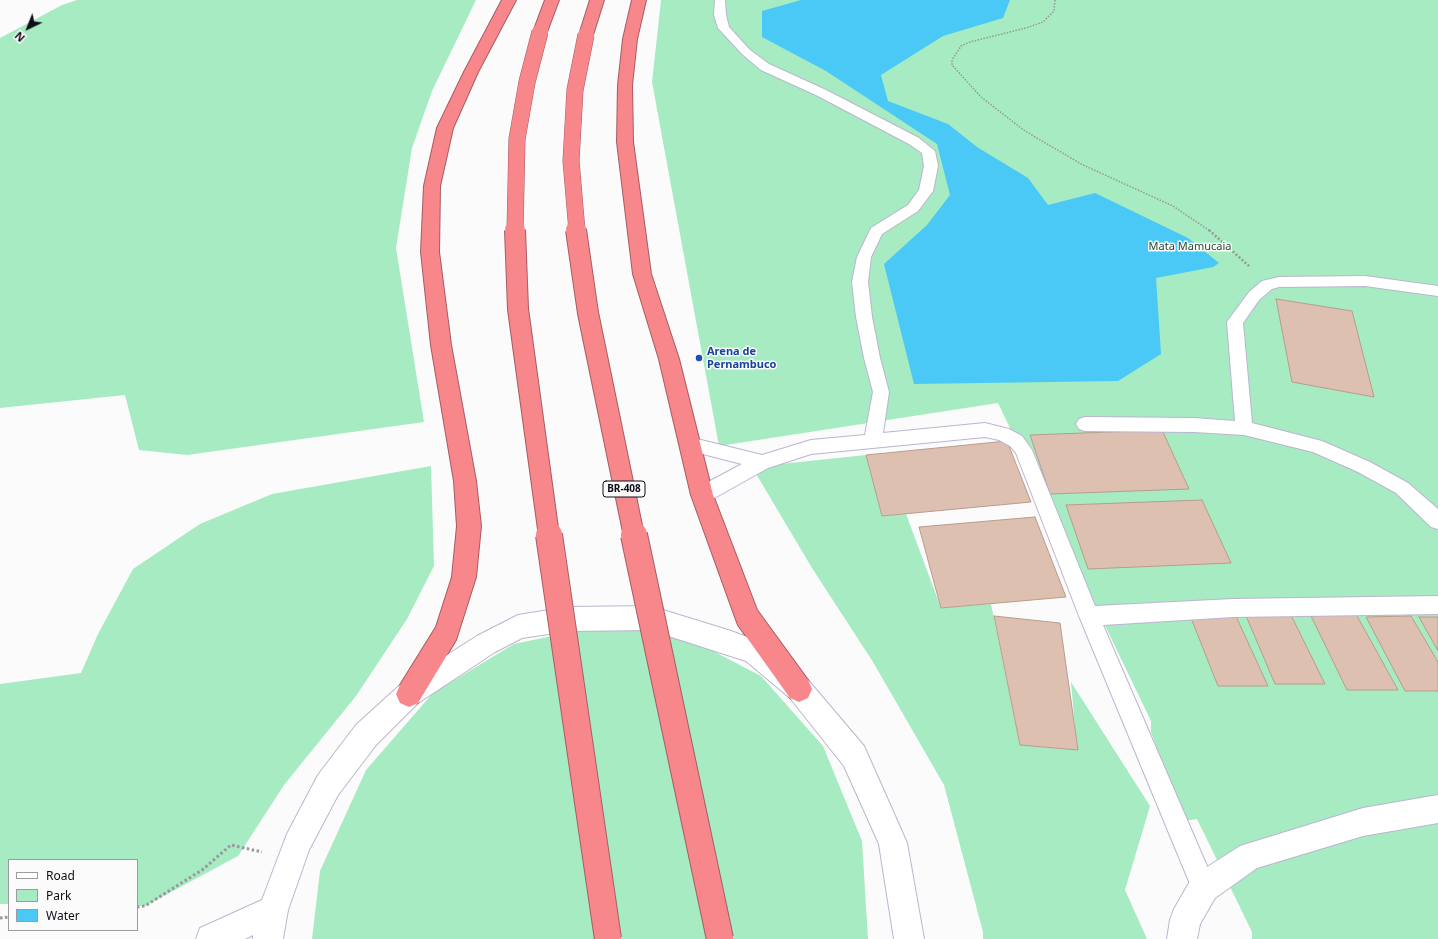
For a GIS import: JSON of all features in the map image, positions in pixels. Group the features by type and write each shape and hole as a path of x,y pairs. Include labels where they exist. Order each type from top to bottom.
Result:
{"highway":[{"path":"408,694 447,632 464,577 469,526 465,481 441,345 430,252 432,186 445,128 471,72 509,0"},
{"path":"552,0 540,32 526,82 517,139 514,216 518,309 540,477 608,939"},
{"name":"BR-408","path":"597,0 586,35 575,90 571,161 576,227 588,313 620,473 720,939"},
{"path":"639,0 630,39 625,85 625,142 642,274 669,359 702,495 747,617 799,689"}],"main road":[{"path":"268,939 273,910 297,844 328,785 366,736 408,694 486,644 518,627 568,619 650,618 755,652 799,689 854,756 893,843 909,939"},
{"path":"1182,939 1185,920 1204,887 1250,856 1363,822 1438,809"},
{"path":"211,939 273,910"}],"lane":[{"path":"720,0 720,15 724,28 746,52 765,67 822,93 914,141 928,152 931,166 926,191 913,208 876,231 864,258 860,282 864,317 872,358 881,392 873,441"},
{"path":"1244,428 1235,322 1254,296 1267,285 1279,282 1365,281 1438,291"},
{"path":"1085,424 1194,425 1244,428 1316,446 1364,467 1402,488 1438,521"},
{"path":"702,495 762,462 811,448 984,430 1004,434 1016,441 1023,450 1089,616 1204,887"},
{"path":"689,444 762,462"},
{"path":"1089,616 1233,608 1438,605"}],"path":[{"path":"1055,0 1054,11 1043,22 1026,28 970,42 961,46 953,56 952,65 981,97 1025,131 1083,165 1154,196 1192,218 1212,232 1230,248 1267,285"},
{"path":"138,907 145,906 202,870 231,845 292,859"}],"green space":[{"path":"77,0 476,0 432,91 412,148 396,248 424,422 187,455 139,450 125,395 0,408 0,38 62,5"},
{"name":"Mata Mamucaia","path":"661,0 1438,0 1438,939 1252,939 1252,932 1197,819 1184,821 1151,732 1151,721 998,403 719,446 652,82"},
{"path":"866,455 882,516 906,514 941,608 991,604 1020,745 1077,750 1071,682 1150,806 1125,890 1147,939 983,939 983,932 944,785 873,662 812,568 752,467"},
{"path":"431,466 434,566 407,619 356,696 284,785 238,856 145,906 138,906 138,859 8,859 8,904 0,904 0,684 81,673 98,634 133,569 200,524 272,494"},
{"path":"600,626 684,636 761,676 823,746 862,841 868,939 312,939 320,871 366,770 433,693 514,644"}],"water":[{"path":"801,0 1010,0 1003,18 943,36 881,75 888,101 948,124 977,147 1028,178 1048,205 1095,193 1188,238 1219,263 1213,267 1156,278 1161,354 1118,381 914,384 884,264 927,225 950,195 937,144 826,71 762,37 762,11"}],"building":[{"path":"1276,299 1352,311 1374,397 1292,382"},
{"path":"1162,430 1189,489 1050,494 1030,435"},
{"path":"1007,441 1031,502 882,516 866,455"},
{"path":"1202,500 1231,563 1088,569 1066,505"},
{"path":"1035,517 1066,597 941,608 919,527"},
{"path":"1288,609 1325,684 1275,684 1244,611"},
{"path":"1234,612 1268,686 1218,686 1189,613"},
{"path":"1356,614 1398,690 1347,690 1311,616"},
{"path":"994,616 1060,623 1078,750 1020,745"},
{"path":"1411,616 1438,662 1438,691 1405,691 1366,617"},
{"path":"1419,617 1438,617 1438,651"}],"place":[{"name":"Arena de Pernambuco","path":"699,358"}]}
